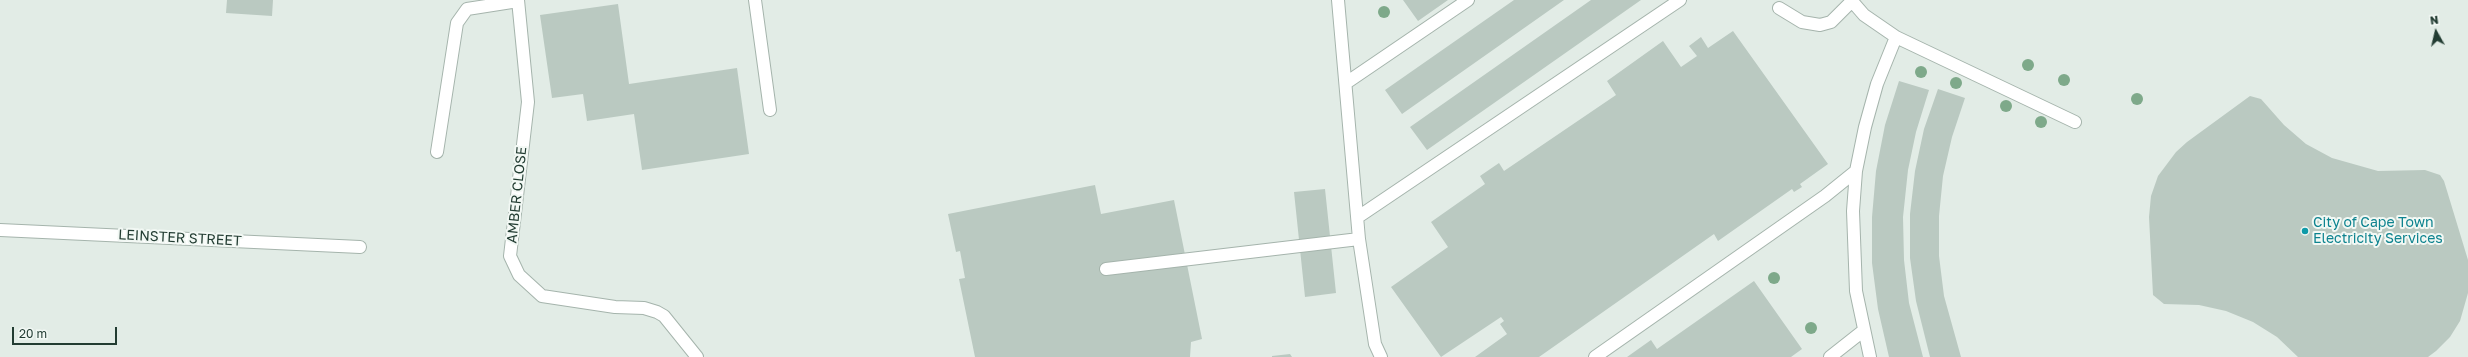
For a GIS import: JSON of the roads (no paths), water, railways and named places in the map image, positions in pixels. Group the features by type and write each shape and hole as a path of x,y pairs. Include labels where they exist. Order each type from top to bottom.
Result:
{"street":[{"name":"AMBER CLOSE","path":"437,152 457,24 467,8 518,0 528,102 510,256 519,275 542,296 615,307 644,308 657,312 664,316 697,357"},
{"path":"755,0 770,110"},
{"path":"1338,0 1359,239 1375,344 1381,357"},
{"path":"1346,83 1468,0"},
{"path":"1358,217 1680,0"},
{"path":"1779,8 1802,22 1820,25 1831,22 1851,0 1864,15 1896,37 2075,122"},
{"path":"1870,357 1863,331 1856,291 1853,251 1853,211 1856,171 1865,127 1877,84 1896,37"},
{"path":"1595,357 1826,196 1856,171"},
{"name":"LEINSTER STREET","path":"0,230 360,247"},
{"path":"1106,269 1359,239"},
{"path":"1830,357 1863,331"}],"place":[{"name":"City of Cape Town Electricity Services","path":"2305,231"}]}
